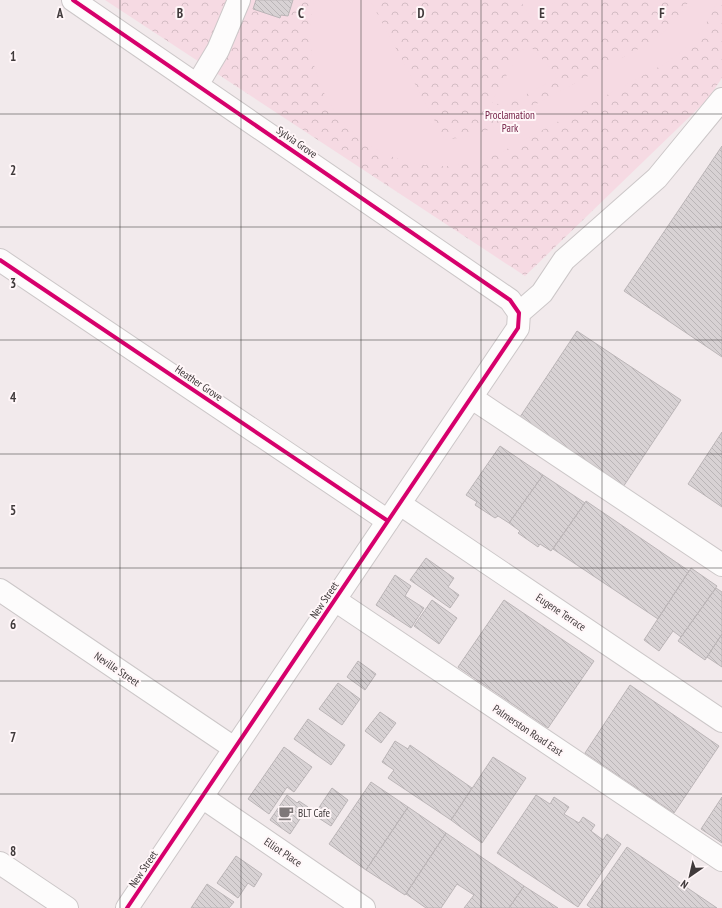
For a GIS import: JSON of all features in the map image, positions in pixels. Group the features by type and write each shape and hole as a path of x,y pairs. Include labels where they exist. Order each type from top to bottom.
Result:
{"street":[{"name":"Sylvia Grove","path":"72,0 514,306"},
{"path":"196,85 218,50 239,0"},
{"path":"514,306 542,293 564,260 656,178 722,99"},
{"name":"Heather Grove","path":"0,260 394,512"},
{"name":"New Street","path":"127,908 518,328 514,306"},
{"path":"472,398 722,564"},
{"name":"Eugene Terrace","path":"394,512 722,721"},
{"name":"Neville Street","path":"0,590 234,748"},
{"name":"Palmerston Road East","path":"335,600 722,860"},
{"name":"Elliot Place","path":"202,797 364,908"},
{"path":"0,863 67,908"}],"green space":[{"name":"Proclamation Park","path":"105,0 722,0 722,78 707,100 525,276"},
{"path":"314,0 370,0 445,140 470,136 488,130 653,41 673,24 690,0 718,0 709,19 697,36 675,57 666,63 500,153 474,162 447,166 414,163 385,153 360,137 339,116 323,91 314,63 310,32"},
{"path":"520,0 557,0 533,22"},
{"path":"528,44 559,77 502,107 501,111 498,112 497,109 500,105 495,103 493,108 490,105 518,55"}],"building":[{"path":"256,0 293,0 288,16 281,15 280,18 253,9"},
{"path":"722,146 722,357 624,291"},
{"path":"577,331 681,400 623,487 520,417"},
{"path":"722,432 722,507 688,484"},
{"path":"500,446 543,475 509,523 498,516 495,518 475,505 477,502 466,495"},
{"path":"543,475 585,503 551,551 540,544 538,547 518,533 520,531 509,523"},
{"path":"586,501 689,571 658,619 553,549"},
{"path":"426,558 454,578 448,587 459,595 450,608 410,580"},
{"path":"691,568 717,586 681,637 673,631 659,651 644,640"},
{"path":"395,575 411,586 405,596 424,608 411,628 376,605"},
{"path":"716,588 722,592 722,634 705,660 678,641"},
{"path":"432,600 457,618 439,644 414,626"},
{"path":"504,600 594,661 548,728 458,667"},
{"path":"722,634 722,667 707,657"},
{"path":"358,661 376,674 365,690 347,677"},
{"path":"338,683 360,699 342,725 319,709"},
{"path":"630,685 719,746 674,813 585,753"},
{"path":"380,712 396,723 381,743 365,731"},
{"path":"308,719 345,745 331,765 294,739"},
{"path":"395,741 408,749 410,745 472,788 451,820 388,778 394,770 382,762"},
{"path":"284,747 312,767 294,792 287,787 269,814 248,799"},
{"path":"493,757 526,778 482,843 451,820"},
{"path":"371,782 408,807 366,870 329,844"},
{"path":"332,788 348,800 331,826 314,815"},
{"path":"287,795 297,803 299,801 308,807 290,834 270,820"},
{"path":"536,795 550,804 554,797 569,807 564,814 579,823 583,817 595,825 591,831 603,840 607,834 621,844 578,907 497,853"},
{"path":"722,797 722,843 701,829"},
{"path":"408,807 446,833 405,895 366,870"},
{"path":"446,833 524,886 509,908 464,908 474,895 457,884 441,908 426,908 406,894"},
{"path":"627,847 717,908 591,908 587,905"},
{"path":"236,856 262,874 254,887 248,883 238,898 217,883"},
{"path":"207,884 234,902 229,908 191,908"},
{"path":"524,886 558,908 509,908"}],"cycle path":[{"path":"73,0 510,300 519,313 518,328 127,908"},
{"path":"0,260 388,521"}],"place":[{"name":"BLT Cafe","path":"286,813"}]}
